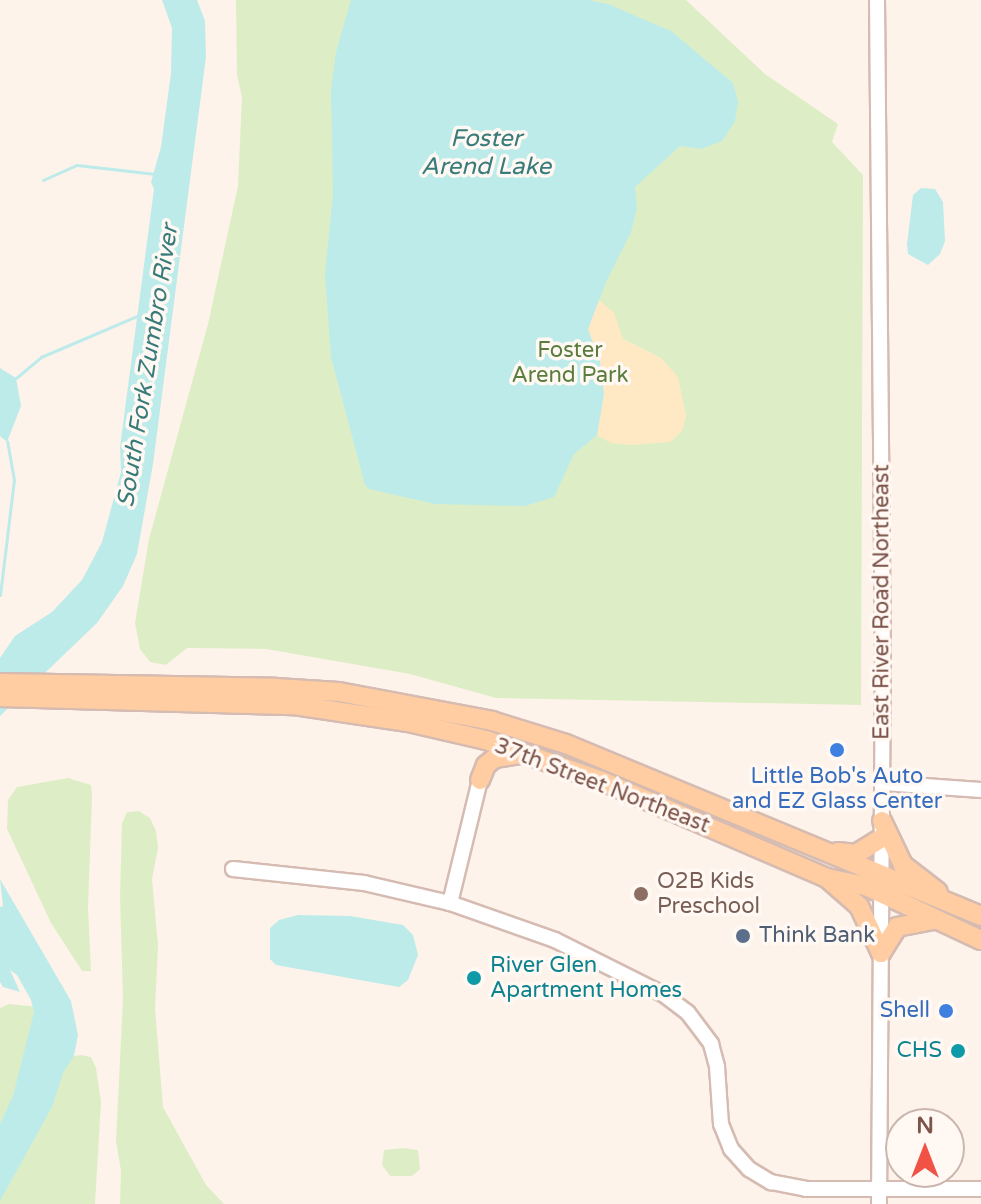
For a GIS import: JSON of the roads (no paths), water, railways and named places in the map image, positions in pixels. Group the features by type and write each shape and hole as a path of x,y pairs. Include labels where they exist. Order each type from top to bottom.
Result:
{"main road":[{"path":"0,683 66,690"},
{"name":"37th Street Northeast","path":"66,690 276,688 339,692 442,710 566,744 819,850 881,885 933,920 981,940"},
{"path":"0,697 66,690"},
{"name":"37th Street Northeast","path":"66,690 294,705 453,732 555,763 827,878 866,886 881,885 949,902 981,916"},
{"path":"453,732 474,753 480,780"},
{"path":"480,780 486,765 502,755 522,754 555,763"},
{"path":"819,850 856,854 882,829 903,865 949,902"},
{"path":"827,878 859,906 881,953"},
{"path":"881,953 897,927 933,920"}],"street":[{"name":"East River Road Northeast","path":"877,0 883,783 879,1197"},
{"path":"450,903 480,780"},
{"path":"883,783 981,790"},
{"path":"233,869 364,883 450,903 518,925 582,952 663,994 688,1013 704,1032 714,1054 725,1138 749,1169 771,1182 793,1189 879,1197 981,1189"}],"water":[{"name":"South Fork Zumbro River","path":"162,0 197,0 205,21 206,57 153,464 137,554 123,586 97,623 0,716 0,658 15,636 52,612 82,580 102,542 121,472 120,447 154,189 151,182 161,147 171,73 172,28"},
{"name":"Foster Arend Lake","path":"351,0 588,0 608,4 671,31 733,83 738,102 735,121 722,141 701,149 680,146 635,187 637,208 631,232 606,282 588,329 600,362 604,394 597,435 574,454 554,497 525,506 435,504 369,489 365,485 331,357 325,275 333,194 331,90 336,52"},
{"path":"921,188 935,189 943,202 945,241 940,254 928,265 908,254 907,244 913,195"},
{"path":"0,368 16,378 21,406 7,442 0,436"},
{"path":"0,879 71,1001 78,1035 74,1056 63,1073 52,1107 0,1201 0,1124 13,1096 34,1012 17,975 10,970 20,992 3,987 0,982 0,907 3,906"},
{"path":"298,915 350,916 403,925 413,935 418,955 408,980 399,987 276,965 270,959 270,928 279,920"}],"waterway":[{"path":"43,180 77,165 155,174"},
{"name":"South Fork Zumbro River","path":"16,378 41,357 137,316"},
{"path":"0,595 14,480 7,442"}],"place":[{"name":"Little Bob's Auto and EZ Glass Center","path":"837,750"},
{"name":"O2B Kids Preschool","path":"641,894"},
{"name":"Think Bank","path":"743,936"},
{"name":"River Glen Apartment Homes","path":"474,978"},
{"name":"Shell","path":"946,1011"},
{"name":"CHS","path":"958,1051"}],"park label":[{"name":"Foster Arend Park","path":"570,362"}]}
